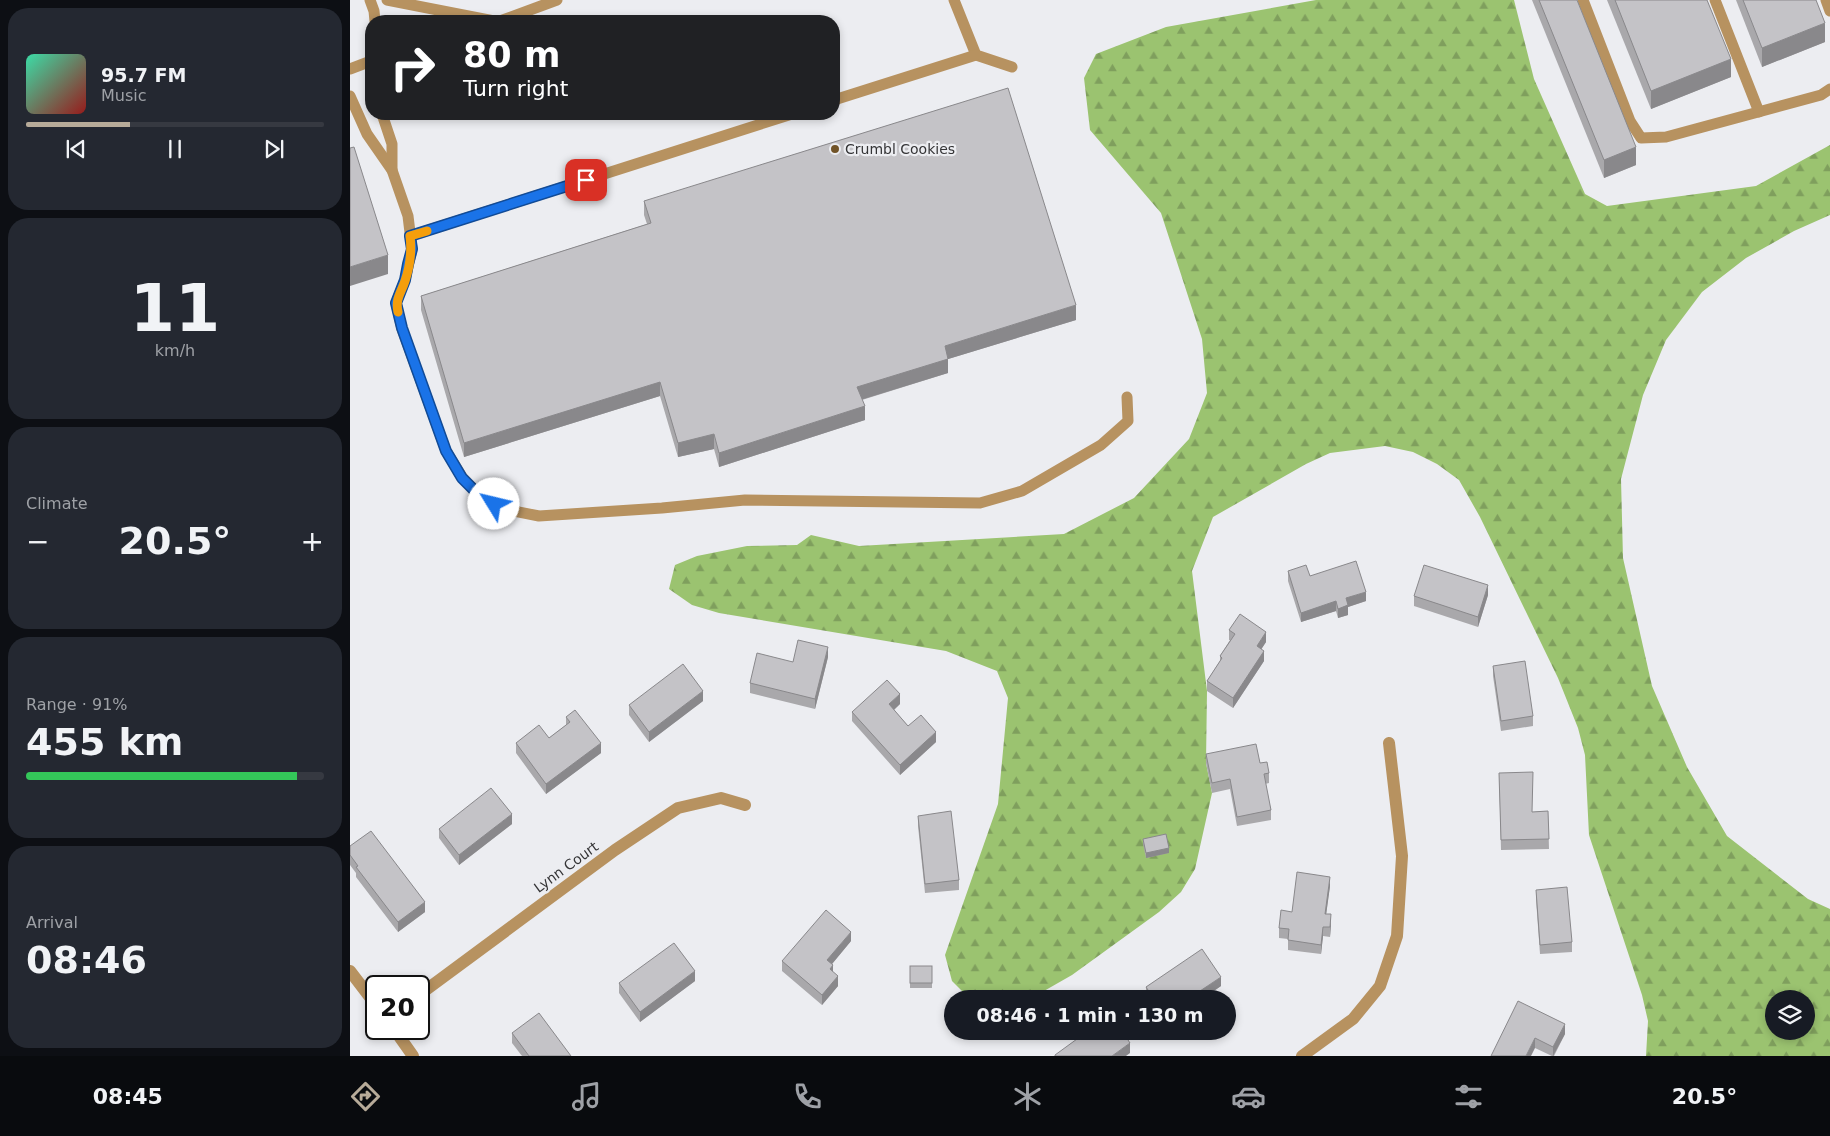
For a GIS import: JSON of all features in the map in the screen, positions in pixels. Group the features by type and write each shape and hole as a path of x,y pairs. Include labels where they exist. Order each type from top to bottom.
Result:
{"street":[{"path":"1302,1056 1353,1019 1380,986 1396,936 1402,856 1389,743"},
{"name":"Lynn Court","path":"430,987 615,850 678,808 721,798 746,805"},
{"path":"350,972 365,991"},
{"path":"402,1040 413,1056"}],"lane":[{"path":"370,0 374,15"},
{"path":"386,0 463,15"},
{"path":"516,15 557,0"},
{"path":"954,0 976,55"},
{"path":"1583,0 1630,121 1641,138 1666,137 1821,95 1830,88"},
{"path":"1715,0 1759,112"},
{"path":"1826,0 1830,11"},
{"path":"840,98 976,55 1012,67"},
{"path":"350,69 365,63"},
{"path":"350,96 367,134 392,170 408,216 412,249 405,280 396,303 402,328 446,451 462,478 484,500 504,508 539,516 662,508 745,500 980,503 1022,491 1101,445 1128,422 1127,397"},
{"path":"384,120 392,144 392,170"},
{"path":"410,236 773,120"}],"green space":[{"path":"1316,0 1514,0 1534,79 1585,194 1607,206 1756,186 1830,145 1830,215 1794,231 1746,258 1702,292 1666,340 1643,395 1621,479 1623,558 1652,686 1687,767 1727,836 1808,899 1830,909 1830,1056 1646,1056 1648,1021 1642,995 1589,835 1585,755 1578,728 1558,678 1480,517 1459,480 1437,464 1413,452 1385,446 1330,453 1306,464 1213,517 1192,571 1207,691 1206,763 1212,793 1195,869 1181,892 1159,912 1072,975 1046,990 961,990 952,981 945,955 998,804 1008,698 997,671 946,651 719,613 692,605 669,589 675,565 697,556 747,546 797,545 811,535 859,546 1064,534 1134,498 1189,439 1207,393 1202,339 1161,213 1090,130 1084,78 1096,54 1166,27"}],"building":[{"path":"1539,0 1577,0 1636,147 1604,160"},
{"path":"1615,0 1707,0 1731,59 1651,91"},
{"path":"1743,0 1816,0 1825,23 1762,48"},
{"path":"1008,88 1076,305 945,346 948,359 857,387 865,406 719,453 714,434 678,443 660,382 464,443 421,296 651,223 644,201"},
{"path":"354,147 388,255 350,267 350,148"},
{"path":"1356,561 1366,592 1346,598 1348,605 1338,609 1336,601 1301,613 1288,571 1306,565 1310,576"},
{"path":"1424,565 1488,585 1478,617 1414,596"},
{"path":"1240,614 1266,632 1257,646 1264,651 1233,698 1207,681 1222,658 1220,656 1235,634 1229,630"},
{"path":"798,640 828,647 815,699 750,683 757,653 793,662"},
{"path":"1525,661 1533,716 1501,721 1493,666"},
{"path":"683,664 703,691 649,732 629,705"},
{"path":"887,680 900,694 889,704 908,726 921,715 936,732 900,765 852,712"},
{"path":"575,710 601,743 546,784 516,743 539,725 549,738 570,722 566,717"},
{"path":"1256,744 1260,763 1267,762 1269,773 1264,774 1271,810 1237,817 1230,779 1212,783 1206,754"},
{"path":"1533,772 1532,812 1548,811 1549,839 1501,840 1499,773"},
{"path":"491,788 512,814 459,855 439,829"},
{"path":"951,811 959,880 925,884 918,816"},
{"path":"371,831 425,902 398,922 356,867 358,866 350,855 350,846"},
{"path":"1166,834 1169,848 1146,853 1143,839"},
{"path":"1297,872 1330,877 1325,914 1331,914 1330,927 1323,927 1321,945 1288,940 1289,929 1279,928 1281,910 1292,912"},
{"path":"1567,887 1572,942 1540,945 1536,890"},
{"path":"826,910 851,932 827,960 833,965 830,969 838,976 822,995 782,961"},
{"path":"674,943 695,971 640,1012 619,983"},
{"path":"1202,949 1221,977 1202,990 1148,990 1146,987"},
{"path":"910,966 932,966 932,983 910,983"},
{"path":"1518,1001 1565,1024 1553,1047 1535,1038 1526,1056 1491,1056"},
{"path":"539,1013 571,1056 529,1056 512,1033"},
{"path":"1076,1040 1128,1040 1130,1043 1112,1056 1055,1055"}],"slow traffic":[{"path":"398,312 396,303 405,280 412,249 410,236 427,231"}],"place":[{"name":"Crumbl Cookies","path":"835,149"}],"route":[{"path":"494,504 484,500 462,478 446,451 402,328 396,303 405,280 412,249 410,236 586,180"}]}
